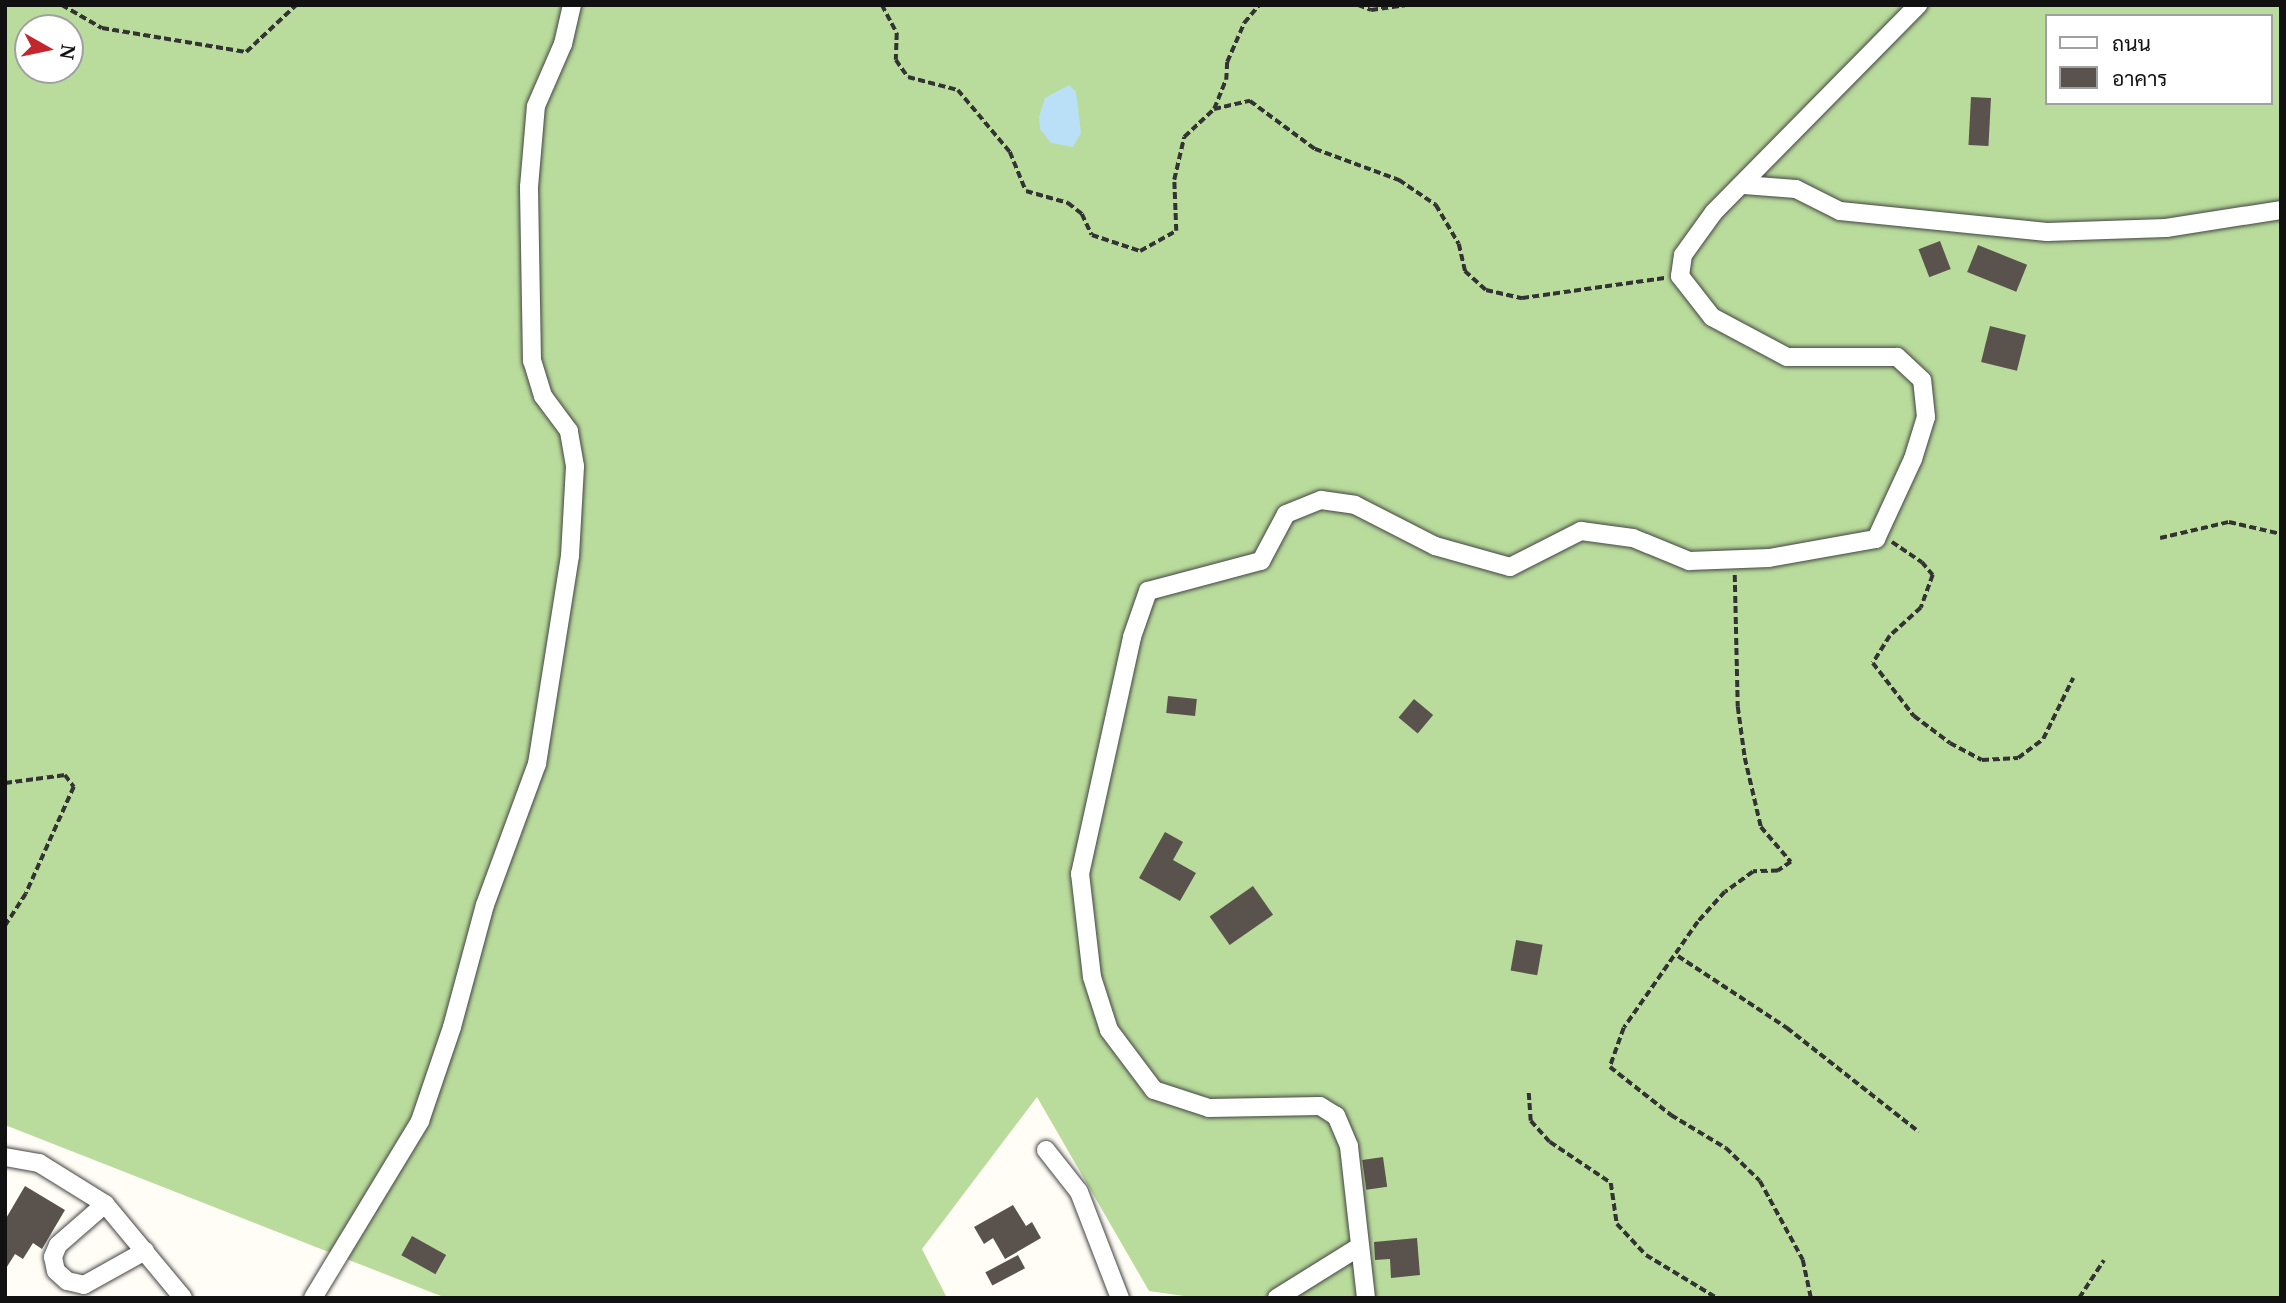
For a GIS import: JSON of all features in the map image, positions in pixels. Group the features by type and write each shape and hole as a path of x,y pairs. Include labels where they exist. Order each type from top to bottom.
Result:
{"street":[{"path":"313,1298 419,1121 452,1027 485,905 537,764 570,556 575,466 569,431 543,396 532,361 530,187 536,106 563,44 572,5"},
{"path":"1366,1298 1349,1146 1336,1116 1320,1106 1209,1108 1154,1090 1109,1030 1092,978 1080,874 1132,637 1148,591 1209,578 1261,561 1286,514 1321,500 1355,505 1435,546 1510,567 1581,531 1633,538 1689,561 1769,558 1876,539 1913,459 1926,417 1922,380 1897,357 1787,357 1712,317 1680,276 1683,255 1714,212 1744,186 1918,5"},
{"path":"1744,186 1796,189 1840,211 2047,232 2166,228 2281,210"},
{"path":"1046,1150 1079,1192 1120,1298"},
{"path":"5,1157 40,1163 105,1204 183,1298"},
{"path":"105,1204 58,1245 53,1258 56,1271 67,1281 84,1285 145,1251"},
{"path":"1277,1298 1359,1247"}],"path":[{"path":"62,5 102,28 246,52 296,5"},
{"path":"882,5 897,33 896,60 908,77 958,90 1010,152 1026,191 1068,203 1082,214 1092,234 1140,251 1176,230 1174,180 1184,137 1214,109 1250,101 1315,149 1399,180 1436,205 1459,244 1465,271 1486,290 1536,297 1680,276"},
{"path":"1214,109 1230,53 1244,23 1259,5"},
{"path":"1359,5 1371,10 1405,5"},
{"path":"2160,538 2229,522 2281,534"},
{"path":"1876,539 1901,544 1933,575 1921,608 1890,636 1873,663 1914,716 1950,743 1982,760 2018,758 2043,739 2073,678"},
{"path":"1735,559 1738,707 1745,758 1761,827 1791,862 1778,871 1753,872 1725,892 1698,922 1678,956 1624,1028 1610,1067 1671,1115 1726,1148 1760,1181 1803,1260 1811,1298"},
{"path":"5,783 65,775 74,787 32,882 5,926"},
{"path":"1678,956 1787,1028 1919,1132"},
{"path":"1529,1093 1531,1121 1537,1128 1611,1183 1617,1224 1646,1255 1717,1298"},
{"path":"2079,1298 2104,1259"}],"green space":[{"path":"5,5 2281,5 2281,1298 1198,1298 1149,1291 1037,1097 922,1249 947,1298 446,1298 5,1125"}],"water":[{"path":"1069,85 1076,92 1081,133 1073,147 1051,143 1040,129 1039,117 1045,98"}],"building":[{"path":"1971,97 1991,98 1988,146 1968,145"},
{"path":"1940,241 1951,269 1929,277 1919,249"},
{"path":"1978,245 2027,265 2016,292 1967,272"},
{"path":"1990,326 2026,335 2017,371 1981,362"},
{"path":"1168,696 1197,699 1195,716 1166,713"},
{"path":"1414,699 1433,715 1418,733 1399,717"},
{"path":"1165,832 1183,842 1173,860 1196,873 1180,901 1139,878"},
{"path":"1253,886 1273,915 1230,945 1210,916"},
{"path":"1516,940 1543,945 1537,975 1511,971"},
{"path":"1383,1157 1387,1187 1366,1190 1362,1160"},
{"path":"25,1186 65,1210 42,1249 33,1243 23,1259 15,1254 5,1270 5,1220"},
{"path":"1013,1205 1026,1226 1032,1222 1041,1238 1005,1259 993,1238 984,1244 974,1227"},
{"path":"412,1236 446,1255 435,1274 401,1255"},
{"path":"1417,1238 1420,1275 1391,1278 1390,1259 1375,1260 1374,1242"},
{"path":"1018,1255 1025,1268 992,1286 985,1272"}]}
